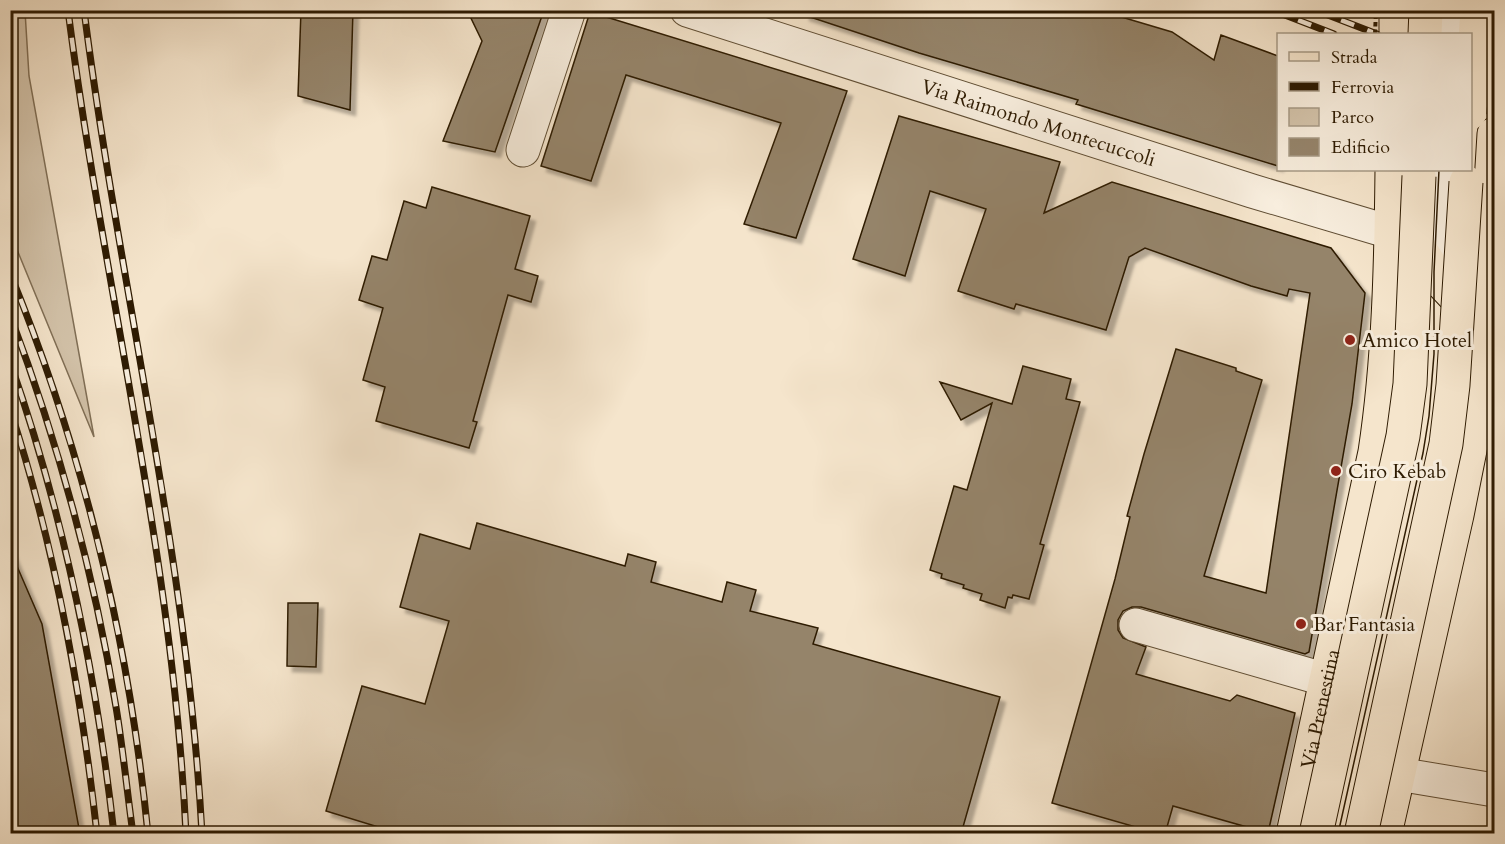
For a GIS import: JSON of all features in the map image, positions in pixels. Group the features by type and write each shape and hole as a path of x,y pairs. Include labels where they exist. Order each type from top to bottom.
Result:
{"main road":[{"path":"1396,10 1396,33"},
{"path":"1425,33 1426,10"},
{"path":"1472,83 1477,10"},
{"path":"1472,168 1494,148"},
{"path":"1468,171 1399,231 1460,304 1488,330"},
{"path":"1385,834 1457,516 1477,415 1488,330 1449,188"},
{"path":"1316,834 1392,495 1410,384 1449,188"},
{"path":"1360,834 1446,444 1453,385 1449,188"},
{"name":"Via Prenestina","path":"1293,834 1375,452 1399,231"}],"street":[{"path":"523,150 569,10"},
{"name":"Via Raimondo Montecuccoli","path":"687,10 1252,191 1399,231 1423,236 1440,236"},
{"path":"1449,33 1451,10"},
{"path":"1440,236 1456,232 1481,214 1449,188 1440,236 1439,266 1442,282"},
{"path":"1136,625 1327,681"},
{"path":"1398,774 1494,790"}],"path":[{"path":"1375,33 1376,10"}],"green space":[{"path":"10,11 25,11 29,76 94,437 11,235"}],"building":[{"path":"301,10 353,10 350,110 298,96"},
{"path":"467,10 544,10 495,152 443,141 482,41"},
{"path":"805,10 1098,10 1172,32 1214,60 1221,35 1277,56 1277,166 1076,104 1078,100 919,53 804,15"},
{"path":"590,12 847,91 796,238 744,224 781,123 626,75 591,181 541,166"},
{"path":"899,116 1060,162 1044,213 1112,182 1331,248 1365,293 1352,404 1309,652 1305,654 1141,607 1132,607 1123,611 1118,620 1118,630 1123,638 1146,647 1136,674 1230,701 1237,695 1295,713 1268,833 1173,806 1165,834 1160,834 1052,803 1115,579 1130,517 1127,516 1176,349 1236,368 1236,371 1262,380 1204,576 1266,593 1310,293 1289,289 1287,296 1251,286 1145,248 1129,257 1106,330 1016,304 1014,309 958,291 986,209 930,191 905,276 853,259"},
{"path":"432,187 530,216 515,269 538,276 531,302 508,295 473,421 477,422 469,448 376,421 385,387 363,380 383,308 359,300 372,256 387,260 404,201 426,208"},
{"path":"1023,366 1071,379 1066,399 1080,402 1040,544 1044,545 1029,599 1013,595 1012,598 1008,597 1005,608 980,600 982,594 963,588 964,585 941,578 942,574 930,570 954,486 967,490 992,403 961,420 940,382 1012,404"},
{"path":"477,523 625,566 628,554 656,562 651,582 722,602 727,582 756,590 750,611 818,628 813,644 1000,697 961,834 401,834 326,811 362,686 425,704 449,621 400,607 420,534 470,549"},
{"path":"10,550 42,624 80,834 10,834"},
{"path":"288,603 318,603 316,667 287,666"}],"tram line":[{"path":"1445,33 1446,10"},
{"path":"1454,33 1456,10"},
{"path":"1338,834 1423,453 1429,416 1434,354 1434,272 1439,171"}],"railway":[{"path":"68,10 99,216 135,421 167,627 179,730 186,834"},
{"path":"84,10 182,627 194,730 202,834"},
{"path":"1272,10 1331,33"},
{"path":"1315,10 1374,33"},
{"path":"1398,10 1458,33"},
{"path":"1442,10 1494,31"},
{"path":"1472,39 1494,48"},
{"path":"1472,72 1494,80"},
{"path":"1472,89 1494,97"},
{"path":"10,273 60,409 99,548 129,690 148,834"},
{"path":"10,315 59,460 97,607 116,707 133,834"},
{"path":"10,362 46,478 76,595 98,714 114,834"},
{"path":"10,409 40,513 64,619 83,726 97,834"}],"place":[{"name":"Amico Hotel","path":"1350,340"},
{"name":"Ciro Kebab","path":"1336,471"},
{"name":"Bar Fantasia","path":"1301,624"}]}
